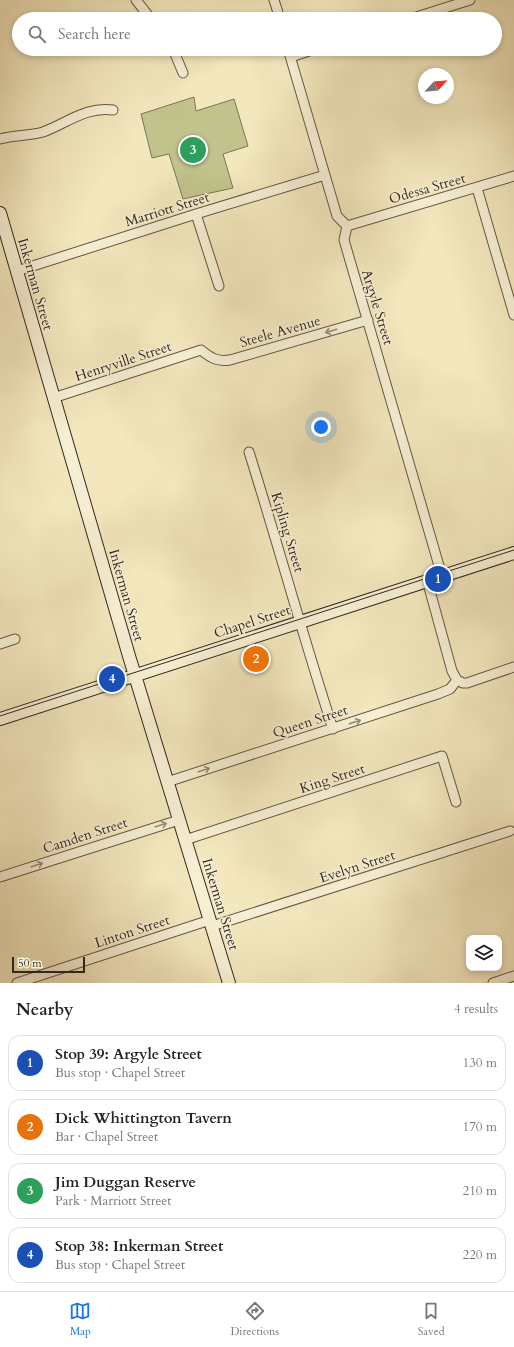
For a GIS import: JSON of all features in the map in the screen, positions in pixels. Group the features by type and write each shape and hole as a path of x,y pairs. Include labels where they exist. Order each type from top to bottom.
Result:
{"street":[{"path":"136,0 145,12"},
{"path":"274,0 278,12"},
{"path":"432,12 470,0"},
{"path":"176,56 183,72"},
{"path":"291,56 337,216 347,226"},
{"path":"0,139 43,132 84,113 95,110 113,110"},
{"name":"Marriott Street","path":"17,271 325,175"},
{"name":"Odessa Street","path":"347,226 514,176"},
{"path":"477,188 514,315"},
{"name":"Inkerman Street","path":"0,213 134,675 229,983"},
{"path":"196,214 219,286"},
{"name":"Argyle Street","path":"347,226 344,240 442,576"},
{"name":"Steele Avenue","path":"201,350 213,359 224,361 230,360 368,320"},
{"name":"Henryville Street","path":"53,398 201,350"},
{"name":"Kipling Street","path":"249,452 333,729"},
{"name":"Chapel Street","path":"0,719 514,552"},
{"path":"427,580 452,671 457,680 467,683 514,667"},
{"path":"0,644 15,639"},
{"name":"Queen Street","path":"167,782 438,694 450,689 457,680"},
{"name":"King Street","path":"185,840 442,756 456,802"},
{"name":"Camden Street","path":"0,877 179,820"},
{"name":"Evelyn Street","path":"211,923 510,831"},
{"name":"Linton Street","path":"17,983 211,923"},
{"path":"493,983 514,976"}],"green space":[{"path":"194,97 196,111 234,99 248,146 223,154 233,188 183,199 169,154 152,158 141,114"}],"tram line":[{"path":"0,716 514,550"}],"place":[{"name":"Jim Duggan Reserve","path":"193,150"},
{"name":"Stop 39: Argyle Street","path":"438,579"},
{"name":"Dick Whittington Tavern","path":"256,659"},
{"name":"Stop 38: Inkerman Street","path":"112,679"}]}
